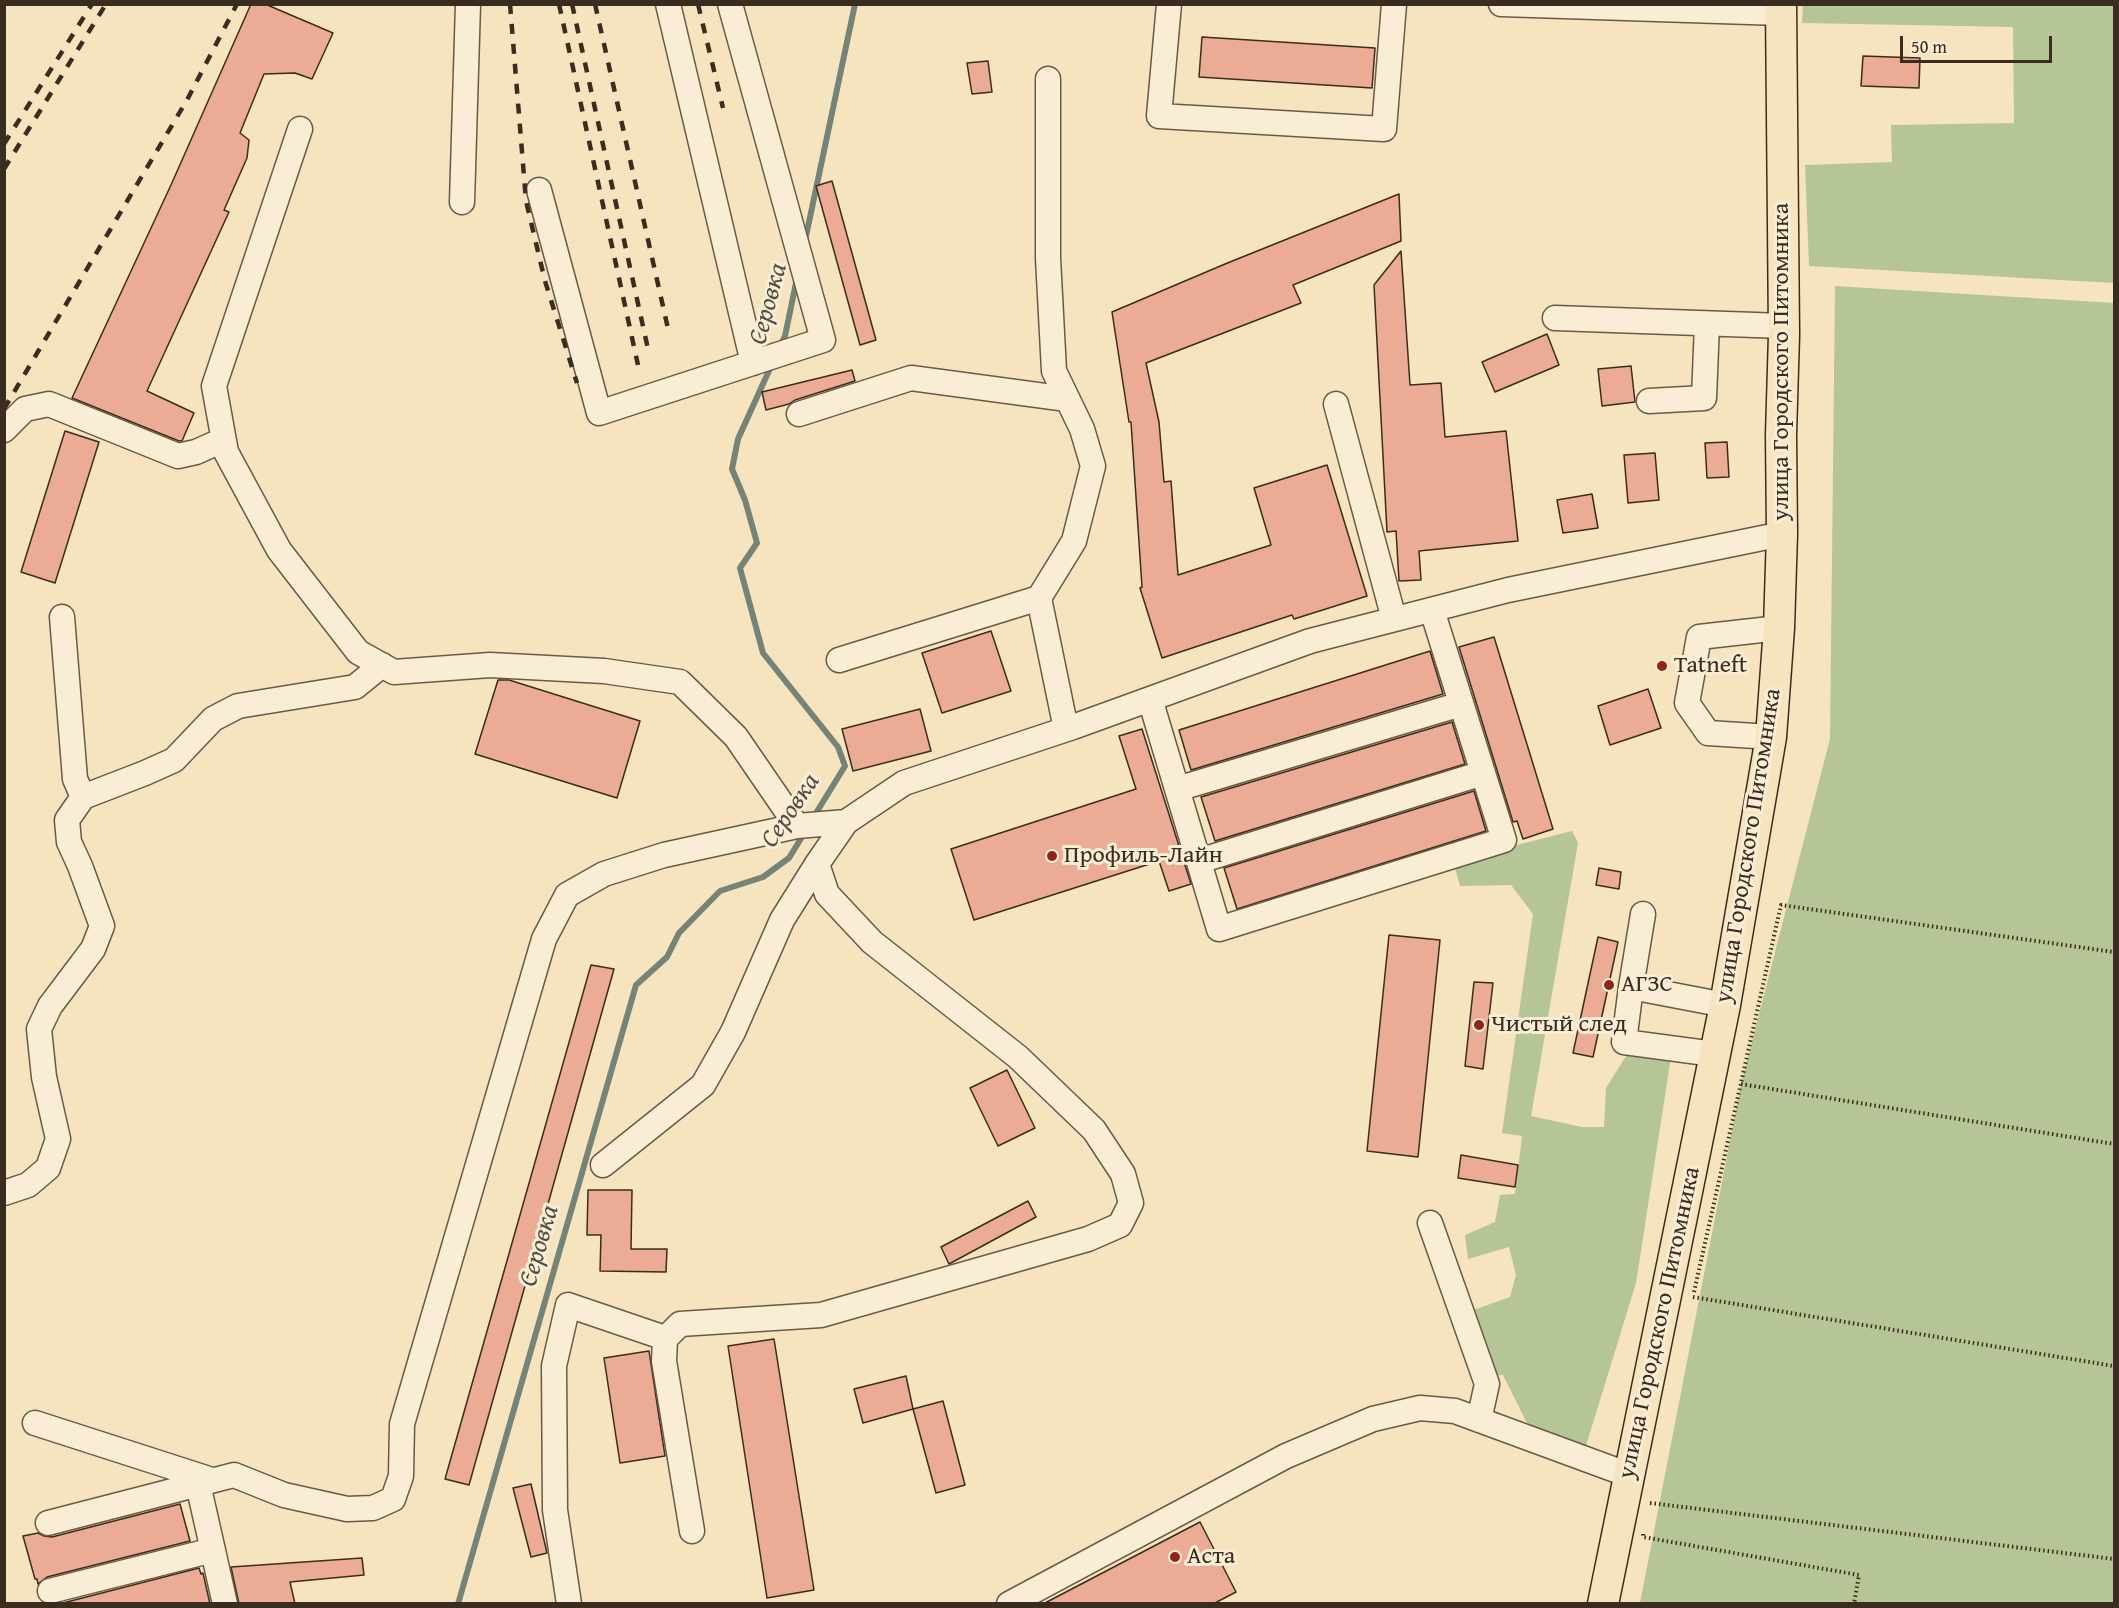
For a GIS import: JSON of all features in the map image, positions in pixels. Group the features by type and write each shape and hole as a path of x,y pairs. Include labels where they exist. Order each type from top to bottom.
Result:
{"main road":[{"name":"улица Городского Питомника","path":"1603,1604 1640,1484 1771,737 1779,628 1782,534 1784,327 1781,9"}],"street":[{"path":"462,202 468,4"},
{"path":"668,4 753,363"},
{"path":"539,190 599,413 823,340 730,4"},
{"path":"1169,4 1159,116 1384,129 1394,4"},
{"path":"1501,4 1781,9"},
{"path":"839,660 1039,598 1074,541 1093,466 1082,429 1054,371 1048,258 1048,79"},
{"path":"300,129 214,386 226,452 279,550 358,652 394,672 501,665 604,671 680,682 736,737 797,826"},
{"path":"1556,318 1784,327"},
{"path":"1649,401 1704,398 1707,324"},
{"path":"799,414 911,378 1067,399"},
{"path":"4,430 25,409 50,404 177,456 196,452 224,440"},
{"path":"1336,404 1394,620"},
{"path":"603,1165 703,1085 733,1032 782,920 817,864 846,822 904,783 1066,729 1310,641 1508,590 1782,534"},
{"path":"1039,598 1066,729"},
{"path":"1150,699 1219,929 1504,840 1432,610"},
{"path":"62,617 75,778 83,797"},
{"path":"1771,737 1708,733 1687,703 1699,637 1779,628"},
{"path":"4,1192 28,1185 48,1168 58,1139 44,1077 39,1029 50,1006 93,949 102,926 69,842 67,820 83,797 174,760 213,719 238,706 355,687 382,665"},
{"path":"1177,789 1461,704"},
{"path":"1198,861 1483,773"},
{"path":"48,1523 234,1476 284,1495 347,1509 373,1508 393,1499 402,1476 402,1424 544,939 567,895 604,874 663,855 797,826 846,822"},
{"path":"692,1532 664,1361 665,1338 680,1324 821,1315 1088,1239 1120,1225 1131,1203 1124,1174 1094,1130 1018,1057 872,942 827,894 817,864"},
{"path":"1643,914 1624,1042 1714,1054"},
{"path":"1631,987 1725,1005"},
{"path":"1430,1223 1487,1384 1479,1420"},
{"path":"569,1604 555,1510 554,1366 568,1305 665,1338"},
{"path":"1010,1604 1286,1456 1373,1419 1420,1408 1455,1411 1640,1484"},
{"path":"35,1423 205,1482"},
{"path":"205,1482 213,1550 225,1604"},
{"path":"50,1592 213,1550"}],"path":[{"path":"1691,1308 1781,905 2115,952"},
{"path":"1741,1084 2115,1144"},
{"path":"1693,1297 2115,1366"},
{"path":"1640,1484 1650,1503 2115,1559"},
{"path":"1645,1526 1643,1537 1859,1575 1854,1604"}],"green space":[{"path":"1803,5 2114,5 2114,283 1809,266 1805,165 1892,162 1891,125 2014,123 2013,27 1802,23"},
{"path":"1835,286 2114,303 2114,1603 1640,1603 1741,1084 1830,739"},
{"path":"1572,831 1578,843 1531,1116 1582,1127 1604,1127 1606,1088 1628,1053 1671,1057 1636,1283 1585,1449 1530,1429 1503,1375 1489,1376 1468,1312 1510,1297 1516,1275 1509,1247 1468,1259 1465,1235 1495,1222 1500,1195 1515,1194 1522,1136 1502,1133 1533,914 1511,885 1460,886 1453,861"}],"building":[{"path":"251,4 265,4 333,33 312,79 295,73 264,74 240,133 249,140 247,158 224,210 229,212 147,391 194,413 182,441 179,441 72,398 171,185"},
{"path":"1202,37 1375,48 1372,88 1199,77"},
{"path":"1863,56 1920,58 1919,88 1861,86"},
{"path":"988,61 992,92 972,94 967,63"},
{"path":"832,181 876,340 860,345 816,186"},
{"path":"1399,194 1401,241 1293,285 1301,303 1146,363 1159,422 1164,482 1171,481 1178,575 1271,545 1254,488 1327,465 1367,596 1294,619 1292,615 1162,658 1140,588 1142,587 1131,422 1129,422 1112,312"},
{"path":"1401,251 1410,385 1441,383 1445,437 1506,431 1518,541 1419,551 1421,580 1399,581 1396,531 1387,532 1374,285"},
{"path":"1547,334 1559,365 1495,392 1482,362"},
{"path":"1631,366 1635,402 1602,406 1598,369"},
{"path":"852,370 855,381 766,410 762,392"},
{"path":"65,431 99,442 55,583 21,572"},
{"path":"1727,442 1729,477 1707,478 1705,443"},
{"path":"1655,453 1659,500 1628,503 1624,455"},
{"path":"1592,494 1598,528 1563,533 1557,500"},
{"path":"991,631 1011,691 942,713 922,653"},
{"path":"1494,637 1553,829 1523,839 1517,821 1513,822 1459,647"},
{"path":"1430,651 1443,694 1191,770 1179,730"},
{"path":"498,680 509,680 640,721 617,798 475,754"},
{"path":"1648,689 1661,728 1610,745 1598,706"},
{"path":"920,709 931,751 853,771 842,729"},
{"path":"1452,722 1465,764 1215,841 1201,797"},
{"name":"Профиль-Лайн","path":"1142,729 1191,884 1169,891 1159,861 974,920 951,849 1136,789 1119,736"},
{"path":"1474,791 1486,831 1237,909 1224,868"},
{"path":"1599,868 1621,872 1619,889 1596,885"},
{"path":"1389,935 1440,940 1418,1157 1367,1151"},
{"path":"1598,937 1618,942 1593,1057 1573,1053"},
{"path":"591,965 614,969 469,1485 445,1479"},
{"name":"Чистый след","path":"1474,982 1493,983 1483,1069 1465,1066"},
{"path":"1007,1070 1035,1128 998,1146 970,1088"},
{"path":"1461,1155 1518,1165 1515,1187 1458,1178"},
{"path":"588,1190 632,1190 631,1249 667,1249 666,1272 600,1271 601,1235 587,1235"},
{"path":"1028,1201 1036,1217 949,1264 941,1247"},
{"path":"774,1339 814,1590 767,1598 728,1346"},
{"path":"649,1351 665,1456 620,1463 604,1358"},
{"path":"906,1376 913,1409 863,1423 854,1389"},
{"path":"943,1401 965,1485 936,1493 913,1409"},
{"path":"531,1484 547,1553 531,1557 513,1488"},
{"path":"180,1504 190,1541 47,1577 38,1584 35,1579 23,1536 38,1533 52,1537"},
{"name":"Аста","path":"1200,1522 1236,1592 1213,1604 1043,1604"},
{"path":"362,1558 364,1575 290,1582 295,1604 239,1604 231,1567"},
{"path":"199,1568 201,1574 203,1573 210,1604 59,1604"}],"waterway":[{"name":"Серовка","path":"805,241 855,4"},
{"name":"Серовка","path":"780,346 785,336 797,278"},
{"name":"Серовка","path":"772,364 738,439 732,469 745,500 757,543 740,568 763,653 838,747 845,766 813,818"},
{"name":"Серовка","path":"458,1604 636,985 667,957 679,933 720,891 763,877 789,858 805,832"}],"railway":[{"path":"4,144 92,4"},
{"path":"4,169 106,4"},
{"path":"4,409 187,100 237,4"},
{"path":"510,4 526,201 545,281 577,383"},
{"path":"559,4 638,365"},
{"path":"572,4 648,349"},
{"path":"595,4 669,333"},
{"path":"698,4 723,108"}],"place":[{"name":"Tatneft","path":"1662,666"},
{"name":"Профиль-Лайн","path":"1052,856"},
{"name":"АГЗС","path":"1609,985"},
{"name":"Чистый след","path":"1479,1025"},
{"name":"Аста","path":"1175,1557"}]}
